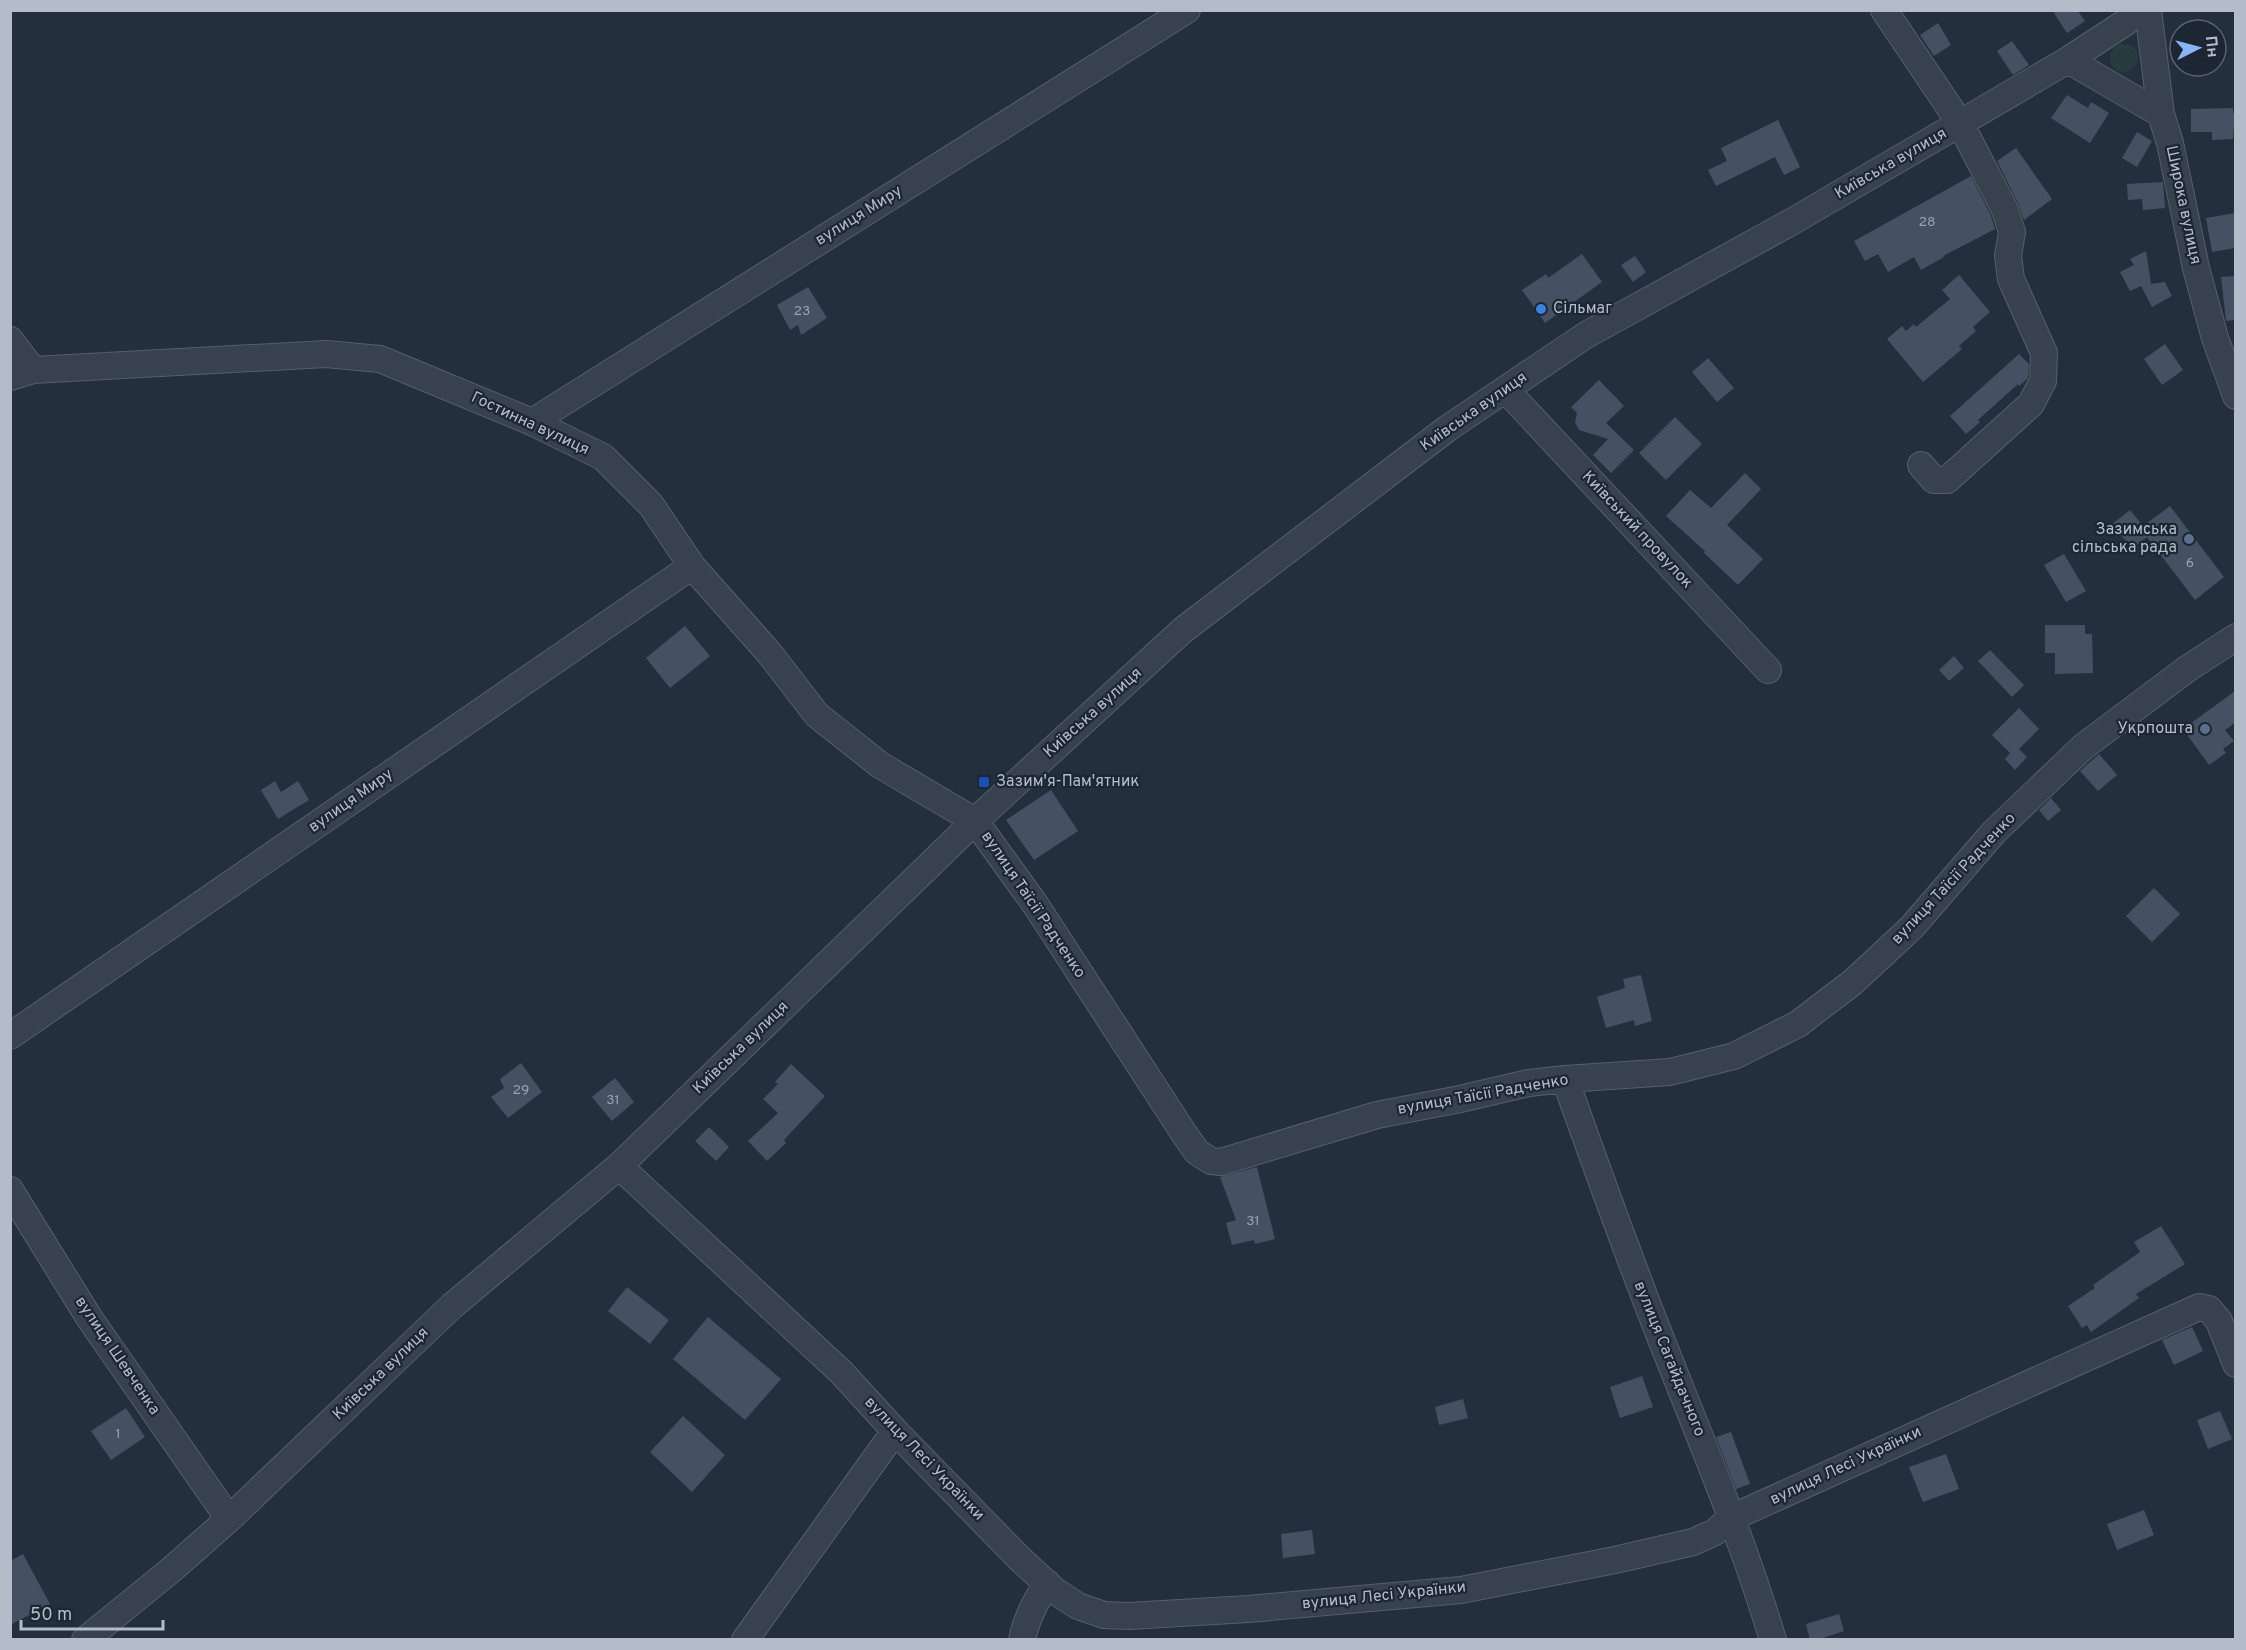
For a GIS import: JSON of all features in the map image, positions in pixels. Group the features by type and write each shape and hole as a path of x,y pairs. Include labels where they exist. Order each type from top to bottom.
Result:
{"street":[{"name":"вулиця Миру","path":"532,422 1186,10"},
{"path":"1884,10 1960,123 2005,210 2012,232 2008,256 2011,279 2044,353 2043,381 2031,404 1947,480 1934,480 1921,465"},
{"name":"Київська вулиця","path":"84,1640 171,1570 229,1519 452,1306 619,1166 975,820 1183,630 1448,428 1586,335 1792,221 2068,60 2126,22 2136,10"},
{"name":"Широка вулиця","path":"2148,10 2161,114 2170,143 2196,268 2235,396"},
{"path":"2068,60 2161,114"},
{"path":"10,340 22,374"},
{"name":"Гостинна вулиця","path":"22,374 326,354 380,359 532,422 603,457 651,505 692,566 770,654 817,715 880,765 975,820"},
{"name":"Київський провулок","path":"1506,390 1768,670"},
{"name":"вулиця Миру","path":"10,1036 692,566"},
{"name":"вулиця Таїсії Радченко","path":"975,820 1035,904 1197,1152 1211,1161 1231,1160 1295,1138 1377,1115 1529,1083 1670,1072 1734,1056 1798,1024 1853,982 1912,927 1995,832 2083,747 2187,669 2235,637"},
{"name":"вулиця Сагайдачного","path":"1565,1079 1620,1236 1760,1596 1773,1640"},
{"name":"вулиця Лесі Українки","path":"619,1166 841,1372 895,1431 1047,1584 1078,1606 1104,1615 1129,1616 1248,1610 1461,1590 1693,1542 1715,1532 1731,1518 2199,1307 2209,1309 2218,1321 2235,1364"},
{"name":"вулиця Шевченка","path":"10,1190 90,1319 229,1519"},
{"path":"745,1640 895,1431"},
{"path":"1022,1640 1024,1628 1033,1607 1047,1584"}],"green space":[{"path":"2124,44 2134,48 2138,58 2134,68 2124,72 2114,68 2110,58 2114,48"}],"building":[{"path":"2052,10 2077,10 2085,21 2067,33"},
{"path":"1938,23 1951,45 1934,56 1920,35"},
{"path":"2012,41 2029,65 2013,75 1997,51"},
{"path":"2067,95 2088,108 2091,102 2109,113 2090,143 2051,118"},
{"path":"2233,108 2233,113 2235,113 2233,139 2212,140 2212,132 2191,132 2191,109"},
{"path":"1778,120 1800,167 1784,175 1775,157 1716,186 1708,170 1727,161 1721,148"},
{"path":"2137,132 2152,141 2137,167 2122,158"},
{"path":"2016,148 2052,199 2024,220 1997,161"},
{"path":"1971,176 1995,229 1921,270 1914,257 1888,272 1878,254 1865,261 1854,241"},
{"path":"2163,182 2165,208 2143,210 2142,199 2128,200 2127,184"},
{"path":"2235,213 2235,248 2212,252 2206,218"},
{"path":"2146,251 2151,284 2165,282 2172,296 2152,307 2141,286 2130,291 2120,272 2134,265 2130,259"},
{"path":"1582,254 1602,282 1545,323 1522,290 1546,274 1548,278"},
{"path":"1635,256 1646,272 1633,282 1621,265"},
{"path":"1959,275 1990,312 1973,327 1976,331 1959,346 1962,349 1923,382 1887,339 1902,326 1906,331 1914,324 1916,327 1950,299 1942,290"},
{"path":"2235,276 2235,320 2226,321 2221,277"},
{"path":"808,287 827,318 801,335 798,325 790,330 777,305"},
{"path":"2165,344 2183,370 2162,385 2144,359"},
{"path":"2019,354 2029,364 2028,378 2019,386 2018,384 1978,420 1980,422 1966,434 1950,416"},
{"path":"1708,358 1734,388 1717,402 1692,372"},
{"path":"1599,380 1624,406 1606,423 1634,450 1611,473 1593,455 1608,439 1579,430 1575,422 1577,413 1571,407"},
{"path":"1675,417 1702,444 1666,480 1639,453"},
{"path":"1745,473 1761,489 1727,525 1763,559 1738,585 1666,516 1690,490 1711,508"},
{"path":"2170,506 2224,577 2195,600 2147,537 2133,548 2111,525 2130,510 2143,526"},
{"path":"2064,554 2086,591 2066,602 2044,565"},
{"path":"2045,625 2085,625 2085,634 2092,634 2093,673 2055,674 2055,653 2045,653"},
{"path":"685,626 710,656 670,688 646,658"},
{"path":"1990,650 2024,685 2012,697 1978,661"},
{"path":"1954,656 1964,668 1949,681 1939,670"},
{"name":"Укрпошта","path":"2235,691 2235,723 2225,730 2234,741 2223,749 2226,753 2209,765 2183,729"},
{"path":"2019,708 2039,729 2019,749 2027,757 2015,770 2005,759 2010,753 1992,735"},
{"path":"2099,754 2117,775 2098,791 2080,771"},
{"path":"275,781 281,792 298,781 309,800 278,819 261,790"},
{"path":"1051,790 1078,831 1034,860 1006,820"},
{"path":"2051,798 2061,810 2048,821 2039,810"},
{"path":"2154,888 2180,914 2152,942 2126,916"},
{"path":"1641,975 1652,1021 1635,1026 1634,1020 1606,1028 1597,997 1625,988 1623,979"},
{"path":"521,1063 542,1092 508,1118 491,1097 504,1088 500,1079"},
{"path":"791,1064 825,1096 784,1140 786,1143 767,1161 748,1141 778,1113 763,1099 778,1084 775,1082"},
{"path":"615,1078 634,1102 612,1121 592,1097"},
{"path":"709,1127 729,1147 716,1161 695,1141"},
{"path":"1257,1167 1275,1239 1255,1244 1254,1240 1232,1245 1226,1223 1236,1220 1220,1177"},
{"path":"2161,1226 2185,1264 2136,1294 2139,1298 2091,1332 2087,1325 2082,1328 2068,1306 2095,1288 2093,1285 2140,1252 2134,1242"},
{"path":"627,1287 669,1320 650,1344 608,1311"},
{"path":"708,1317 781,1379 745,1420 673,1359"},
{"path":"2192,1327 2203,1351 2174,1365 2162,1340"},
{"path":"1642,1376 1653,1407 1620,1418 1610,1387"},
{"path":"1463,1399 1468,1418 1439,1425 1435,1407"},
{"path":"126,1408 145,1437 111,1460 91,1431"},
{"path":"2220,1411 2232,1439 2208,1449 2197,1420"},
{"path":"683,1416 725,1455 692,1492 650,1452"},
{"path":"1731,1432 1750,1484 1736,1489 1716,1437"},
{"path":"1946,1454 1959,1489 1923,1502 1909,1467"},
{"path":"2144,1510 2154,1535 2117,1550 2107,1524"},
{"path":"1312,1530 1315,1554 1283,1558 1281,1534"},
{"path":"23,1554 50,1604 10,1625 10,1561"},
{"path":"1839,1614 1844,1631 1810,1640 1806,1624"}],"place":[{"name":"Сільмаг","path":"1541,309"},
{"name":"Зазимська сільська рада","path":"2189,539"},
{"name":"Укрпошта","path":"2205,729"},
{"name":"Зазим'я-Пам'ятник","path":"984,782"}]}
